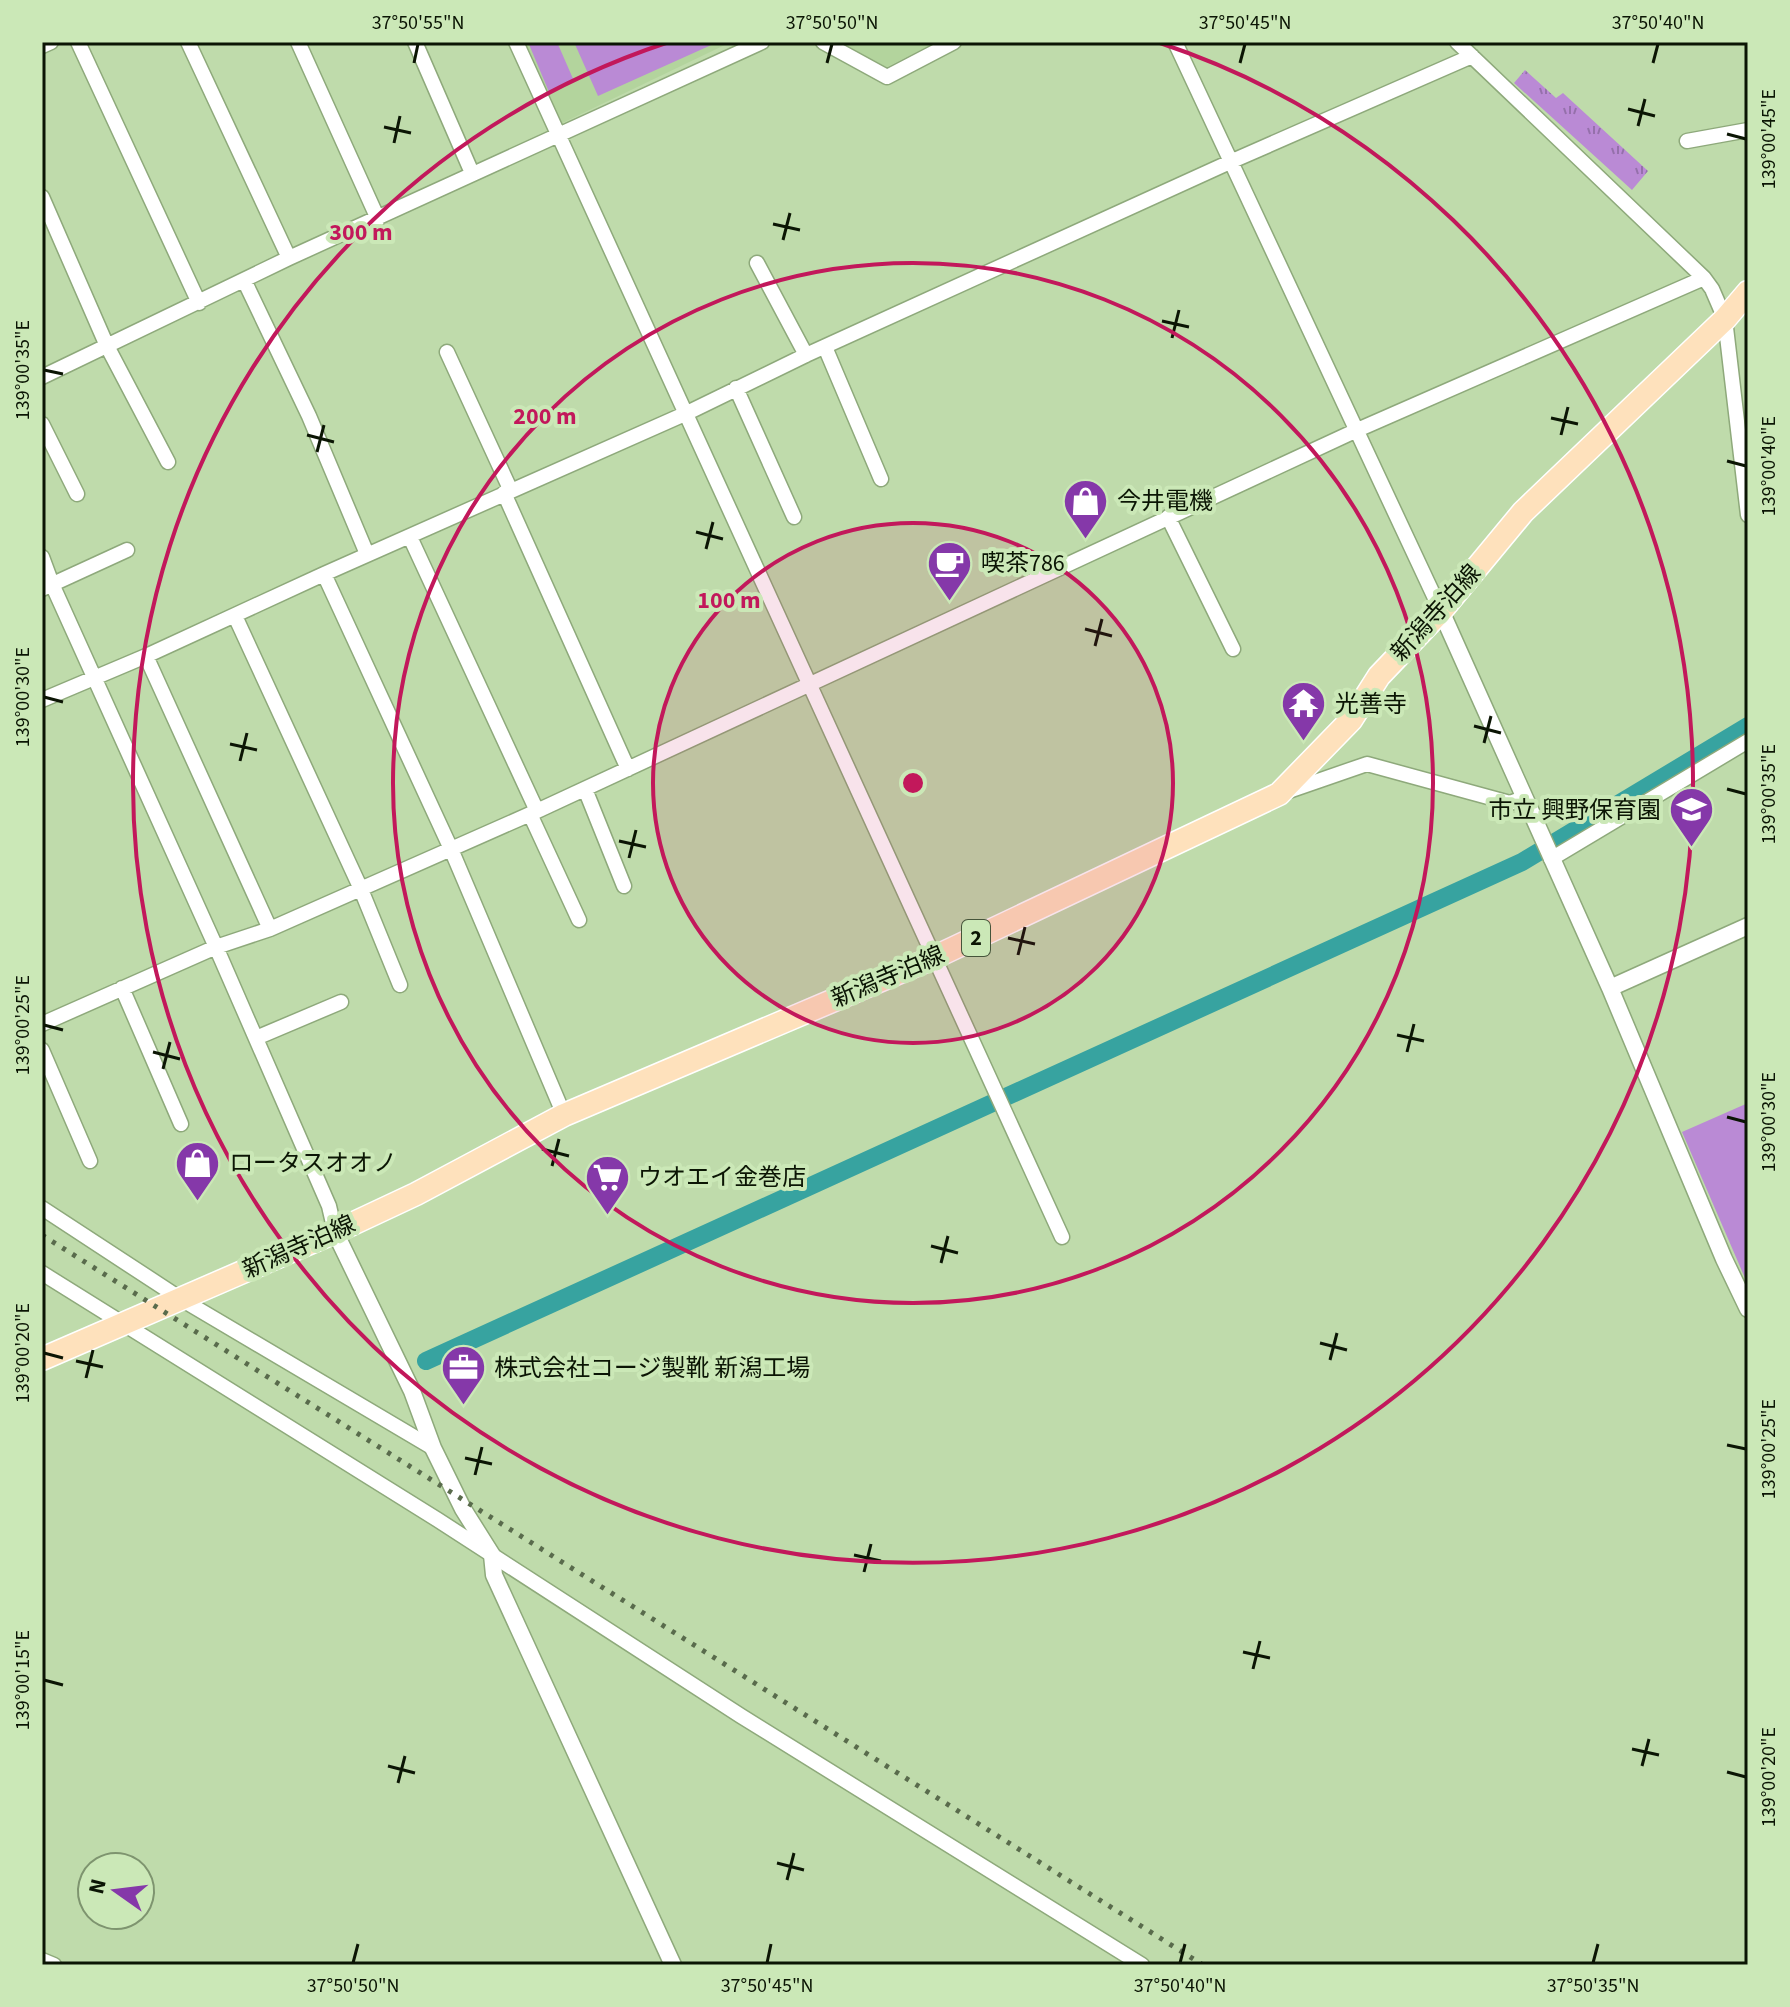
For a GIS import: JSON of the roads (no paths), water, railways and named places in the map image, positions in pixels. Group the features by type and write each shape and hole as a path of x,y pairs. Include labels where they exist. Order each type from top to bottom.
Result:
{"main road":[{"name":"新潟寺泊線","path":"42,1359 335,1232 416,1194 564,1115 933,958 1279,794 1351,720 1379,676 1441,611 1523,512 1725,319 1748,292"}],"street":[{"path":"42,46 51,42"},
{"path":"78,42 199,303"},
{"path":"188,42 289,258"},
{"path":"298,42 378,219"},
{"path":"415,42 472,173"},
{"path":"516,42 1062,1237"},
{"path":"42,377 289,258 762,42"},
{"path":"823,42 887,77 954,42"},
{"path":"1175,42 1441,611 1610,988 1748,1309"},
{"path":"1457,42 1704,278 1725,319 1748,515"},
{"path":"42,700 687,413 806,355 1230,162 1472,56"},
{"path":"1687,141 1748,130"},
{"path":"42,197 107,346 168,462"},
{"path":"757,263 806,355"},
{"path":"42,1024 216,947 270,929 534,812 1355,431 1704,278"},
{"path":"244,280 309,416 367,554"},
{"path":"825,347 881,479"},
{"path":"447,352 628,769"},
{"path":"736,388 794,517"},
{"path":"42,424 77,494"},
{"path":"1168,517 1233,649"},
{"path":"410,537 534,812 579,920"},
{"path":"47,587 127,550"},
{"path":"42,557 47,587 95,678 216,947 329,1206 335,1232 412,1391 433,1448 463,1509 492,1555 494,1575 673,1965"},
{"path":"324,574 451,849 564,1115"},
{"path":"235,616 360,887 400,985"},
{"path":"146,656 270,929"},
{"path":"1551,859 1748,741"},
{"path":"1279,794 1367,764 1510,803 1523,798"},
{"path":"585,789 624,886"},
{"path":"1610,988 1748,926"},
{"path":"122,988 181,1124"},
{"path":"256,1038 341,1002"},
{"path":"42,1050 90,1161"},
{"path":"42,1208 181,1299 433,1448"},
{"path":"42,1273 492,1555 741,1716 1142,1965"},
{"path":"42,1960 54,1965"}],"waterway":[{"path":"426,1361 1522,862 1748,726"}],"railway":[{"path":"42,1235 1203,1965"}],"place":[{"name":"今井電機","path":"1086,540"},
{"name":"喫茶786","path":"950,602"},
{"name":"光善寺","path":"1304,743"},
{"name":"市立 興野保育園","path":"1692,849"},
{"name":"ロータスオオノ","path":"198,1202"},
{"name":"ウオエイ金巻店","path":"607,1216"},
{"name":"株式会社コージ製靴 新潟工場","path":"463,1407"}]}
